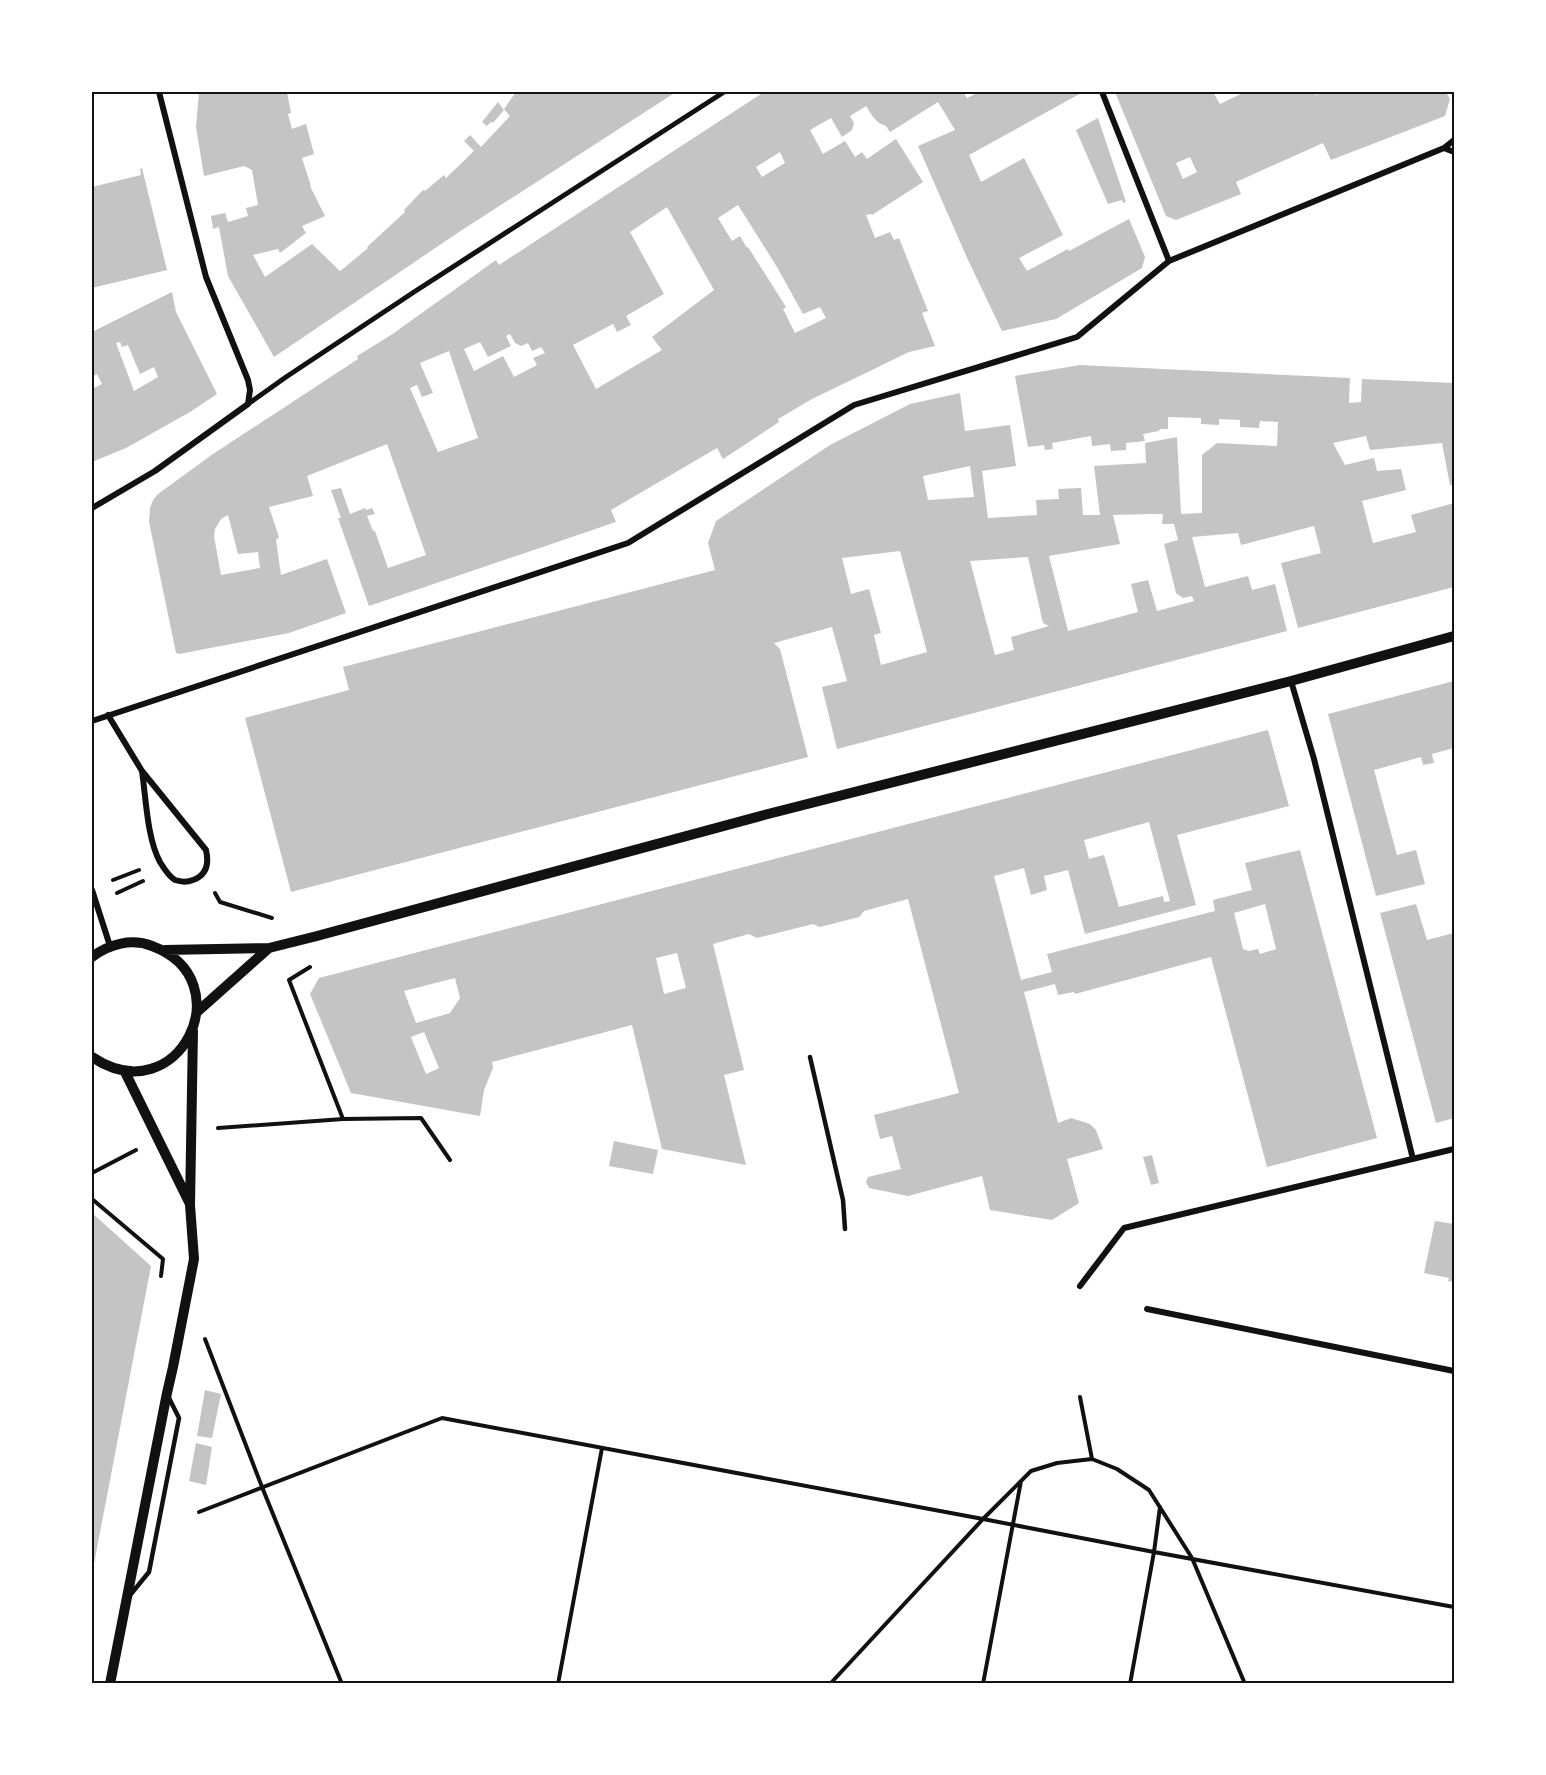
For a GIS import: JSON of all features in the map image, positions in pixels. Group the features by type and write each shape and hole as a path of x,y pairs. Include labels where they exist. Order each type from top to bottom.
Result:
{"street":[{"path":"159,92 206,277 248,380 250,390 248,404"},
{"path":"92,508 155,471 286,377 724,92"},
{"path":"1102,92 1169,261"},
{"path":"92,721 628,543 854,405 1077,337 1169,261 1444,148 1455,140"},
{"path":"1444,148 1455,152"},
{"path":"92,957 110,946 128,943 147,944 165,950 268,948 764,815 1291,681 1455,636"},
{"path":"1291,681 1314,759 1413,1159"},
{"path":"108,716 142,771 206,850 207,867 204,874 197,879 188,882 175,879 160,862 150,830 142,771"},
{"path":"92,890 110,946"},
{"path":"197,1012 268,948"},
{"path":"111,1683 166,1392 186,1307 194,1259 190,1205 193,1031 197,1012 196,994 190,977 179,962 165,950"},
{"path":"92,1057 105,1065 125,1072 146,1070 166,1062 182,1049 193,1031"},
{"path":"125,1072 190,1205"},
{"path":"1080,1286 1124,1228 1455,1149"},
{"path":"1147,1309 1455,1371"}],"lane":[{"path":"810,1057 843,1200 845,1229"},
{"path":"127,1599 148,1572 179,1418 166,1392"}],"path":[{"path":"111,880 160,862"},
{"path":"95,903 166,870"},
{"path":"204,874 220,902 277,920"},
{"path":"322,935 322,959 289,980 343,1119"},
{"path":"191,1130 343,1119 421,1118 450,1160"},
{"path":"92,1173 158,1138"},
{"path":"92,1199 163,1259 161,1279"},
{"path":"186,1307 207,1341 262,1487 342,1683"},
{"path":"1080,1397 1092,1460"},
{"path":"199,1512 442,1418 1455,1607"},
{"path":"558,1683 602,1448"},
{"path":"830,1683 983,1519 1031,1471 1057,1463 1092,1460 1117,1469 1149,1490 1160,1506 1192,1558 1245,1683"},
{"path":"983,1683 1022,1480"},
{"path":"1130,1683 1160,1506"}],"building":[{"path":"199,92 287,92 291,113 288,114 292,129 306,124 314,154 302,158 310,186 325,216 302,226 306,233 280,253 278,249 253,255 265,277 312,244 340,271 405,212 404,210 423,190 425,191 444,175 446,178 474,151 464,141 470,135 481,147 510,116 504,109 516,92 676,92 459,232 274,357 228,276 219,227 213,229 211,216 225,213 228,222 248,216 246,208 258,205 252,170 244,166 204,176 196,127"},
{"path":"764,92 963,92 967,98 979,92 1083,92 969,155 981,182 1024,158 1063,235 1019,258 1027,271 1129,219 1145,257 1142,268 1056,319 1002,331 918,146 955,130 938,102 890,132 886,126 873,117 866,106 850,116 854,123 852,130 842,137 831,118 810,130 823,154 845,141 855,157 862,152 867,159 896,139 923,182 872,215 866,215 875,238 890,232 894,240 899,238 928,311 922,313 935,346 909,352 812,399 778,419 779,422 723,459 717,448 611,510 616,522 369,606 338,518 341,518 331,490 341,488 350,514 365,508 366,510 372,508 375,514 367,516 375,531 388,568 426,555 387,444 307,476 313,496 269,507 279,537 276,540 281,575 327,559 346,613 289,633 176,653 149,522 153,500 213,454 358,359 357,356 391,335 496,260 499,265","holes":["780,152 785,163 762,177 756,167","738,205 803,314 820,307 826,318 795,333 783,309 786,307 748,247 740,236 732,241 718,218","667,207 714,290 652,337 662,350 596,389 573,345 613,324 617,332 631,325 626,316 664,294 630,232","510,334 515,343 521,346 528,343 532,351 541,347 545,353 533,358 537,365 514,377 503,356 474,371 464,349 480,342 488,357 511,346 506,336","449,351 478,438 438,452 410,388 417,385 422,397 433,393 420,363","228,515 238,554 258,552 260,568 221,575 214,536 221,519"]},
{"path":"1115,92 1213,92 1220,104 1245,92 1315,92 1316,95 1324,92 1446,92 1450,99 1445,116 1331,160 1323,143 1236,182 1241,194 1176,220 1166,216","holes":["1190,157 1197,172 1183,179 1176,163"]},
{"path":"498,102 504,110 493,123 487,126 482,122"},
{"path":"1098,118 1126,202 1123,203 1122,200 1108,204 1076,130"},
{"path":"142,168 167,270 92,288 92,187 141,175 140,169"},
{"path":"172,292 176,312 217,394 126,448 92,462 92,389 102,384 97,374 92,377 92,332","holes":["120,342 122,347 128,345 140,374 154,367 158,377 134,391 116,343"]},
{"path":"1080,365 1350,378 1349,403 1361,402 1362,379 1454,383 1454,485 1450,485 1442,443 1370,450 1366,436 1333,443 1345,465 1374,458 1377,471 1401,469 1406,490 1362,501 1373,543 1416,532 1411,515 1454,503 1454,587 1298,628 1281,563 1321,553 1314,526 1241,545 1238,533 1192,537 1205,587 1248,576 1252,590 1275,584 1287,631 837,749 822,687 847,681 832,627 774,643 780,649 808,757 291,892 245,718 349,690 343,667 715,570 708,543 716,521 830,445 910,404 960,393 965,431 1010,425 1016,466 982,471 988,518 1037,515 1036,500 1059,499 1058,489 1081,488 1083,515 1100,515 1094,466 1146,463 1145,443 1177,437 1181,514 1202,513 1202,455 1217,443 1277,446 1278,422 1260,421 1259,428 1240,427 1240,420 1219,419 1219,425 1201,424 1201,418 1168,417 1168,429 1143,434 1145,441 1126,443 1126,450 1111,451 1110,444 1092,446 1091,436 1052,443 1053,449 1045,450 1044,445 1028,447 1015,376","holes":["970,466 974,497 928,500 923,476","1163,514 1162,524 1174,524 1178,540 1164,544 1176,593 1183,598 1192,596 1194,601 1157,611 1148,580 1131,584 1138,612 1068,631 1049,556 1120,544 1113,515","900,551 927,652 881,665 874,635 881,633 869,589 851,594 842,558","1028,557 1043,623 1049,626 1011,637 1014,650 995,655 970,561"]},
{"path":"1454,681 1454,748 1432,754 1434,763 1423,765 1421,757 1374,770 1397,855 1416,850 1425,884 1376,896 1328,714"},
{"path":"1268,730 1289,806 1177,835 1196,905 1085,934 1068,870 1044,876 1047,890 1031,895 1024,868 994,876 1021,980 1052,972 1047,954 1215,911 1213,900 1252,890 1245,863 1300,850 1377,1138 1267,1167 1211,957 1075,994 1074,992 1058,995 1055,984 1024,992 1058,1123 1071,1118 1090,1124 1096,1130 1103,1149 1067,1159 1079,1203 1052,1220 990,1210 982,1176 908,1196 869,1188 866,1182 868,1177 901,1169 892,1136 880,1139 874,1115 959,1093 908,899 864,911 859,917 820,927 813,924 757,938 749,934 713,944 744,1070 724,1075 746,1165 662,1149 632,1025 492,1062 493,1068 484,1090 480,1116 351,1093 310,994 319,978","holes":["1149,822 1170,901 1164,902 1163,896 1119,907 1104,855 1089,859 1084,840","1265,904 1276,949 1260,954 1258,949 1249,951 1243,949 1234,913","677,953 686,988 664,994 656,958","455,978 460,998 450,1013 416,1023 404,991","424,1032 439,1068 426,1074 411,1037"]},
{"path":"1416,904 1427,940 1454,933 1454,1118 1436,1123 1380,913"},
{"path":"614,1141 658,1150 653,1174 609,1166"},
{"path":"1152,1155 1159,1183 1151,1185 1143,1157"},
{"path":"92,1213 151,1266 93,1569 92,1568"},
{"path":"1435,1221 1454,1224 1454,1282 1448,1281 1449,1278 1424,1273"},
{"path":"205,1390 221,1394 212,1438 197,1436"},
{"path":"196,1443 212,1447 206,1485 189,1481"}]}
